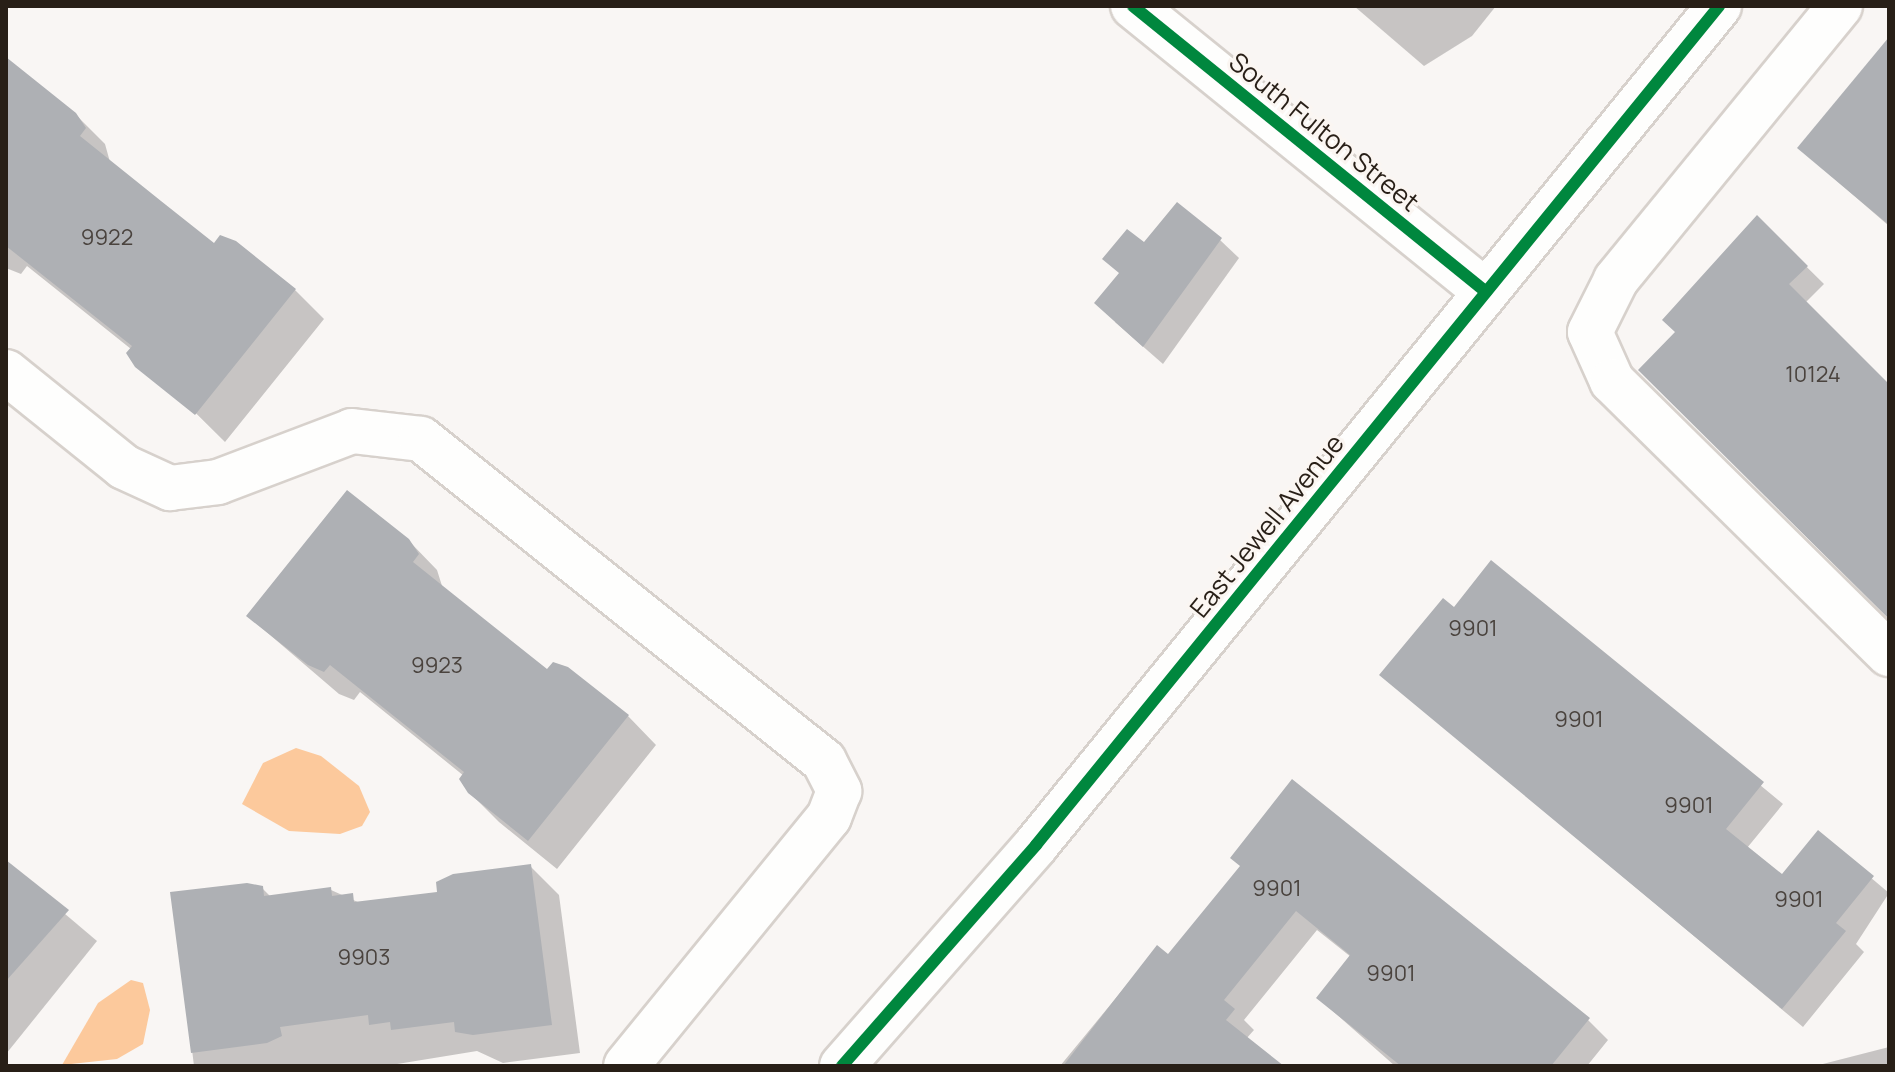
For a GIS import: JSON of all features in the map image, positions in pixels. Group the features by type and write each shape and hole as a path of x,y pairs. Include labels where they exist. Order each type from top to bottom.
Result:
{"street":[{"name":"South Fulton Street","path":"1133,6 1486,292"},
{"name":"East Jewell Avenue","path":"842,1066 1036,845 1719,6"},
{"path":"1840,6 1616,280 1590,332 1612,381 1889,654"},
{"path":"6,372 124,467 170,488 218,482 352,431 421,439 824,761 839,791 829,817 626,1066"}],"shaded area":[{"path":"296,748 321,756 359,786 370,812 362,826 340,834 289,831 242,804 263,763"},
{"path":"131,980 143,983 150,1010 143,1044 117,1059 62,1065 98,1003"}],"building":[{"path":"1889,37 1889,225 1797,148"},
{"path":"6,57 76,113 86,128 80,136 161,201 214,243 220,235 236,241 296,289 195,415 135,367 126,353 132,346 6,246"},
{"path":"1177,202 1222,238 1143,347 1094,303 1119,273 1102,259 1127,229 1144,242"},
{"path":"1757,215 1808,266 1789,284 1889,384 1889,619 1638,370 1675,332 1662,320"},
{"path":"347,490 409,539 419,554 413,562 488,622 547,669 553,662 568,667 629,715 528,841 468,793 459,779 464,772 330,665 324,672 308,665 246,616"},
{"path":"1491,560 1764,782 1726,829 1782,874 1818,830 1874,876 1836,923 1846,931 1782,1009 1379,675 1443,598 1454,607"},
{"path":"1292,779 1590,1018 1551,1066 1401,1066 1316,998 1350,955 1296,911 1224,1000 1235,1009 1226,1020 1284,1066 1063,1066 1157,945 1168,954 1240,866 1230,858"},
{"path":"6,860 69,910 6,981"},
{"path":"531,864 552,1025 473,1035 455,1032 454,1022 391,1030 390,1022 369,1025 368,1015 280,1027 282,1036 267,1043 191,1053 170,892 247,883 263,886 264,896 331,887 332,896 353,893 354,902 437,892 436,882 453,874"}],"cycle path":[{"path":"1133,6 1486,292"},
{"path":"842,1066 1036,845 1719,6"}]}
